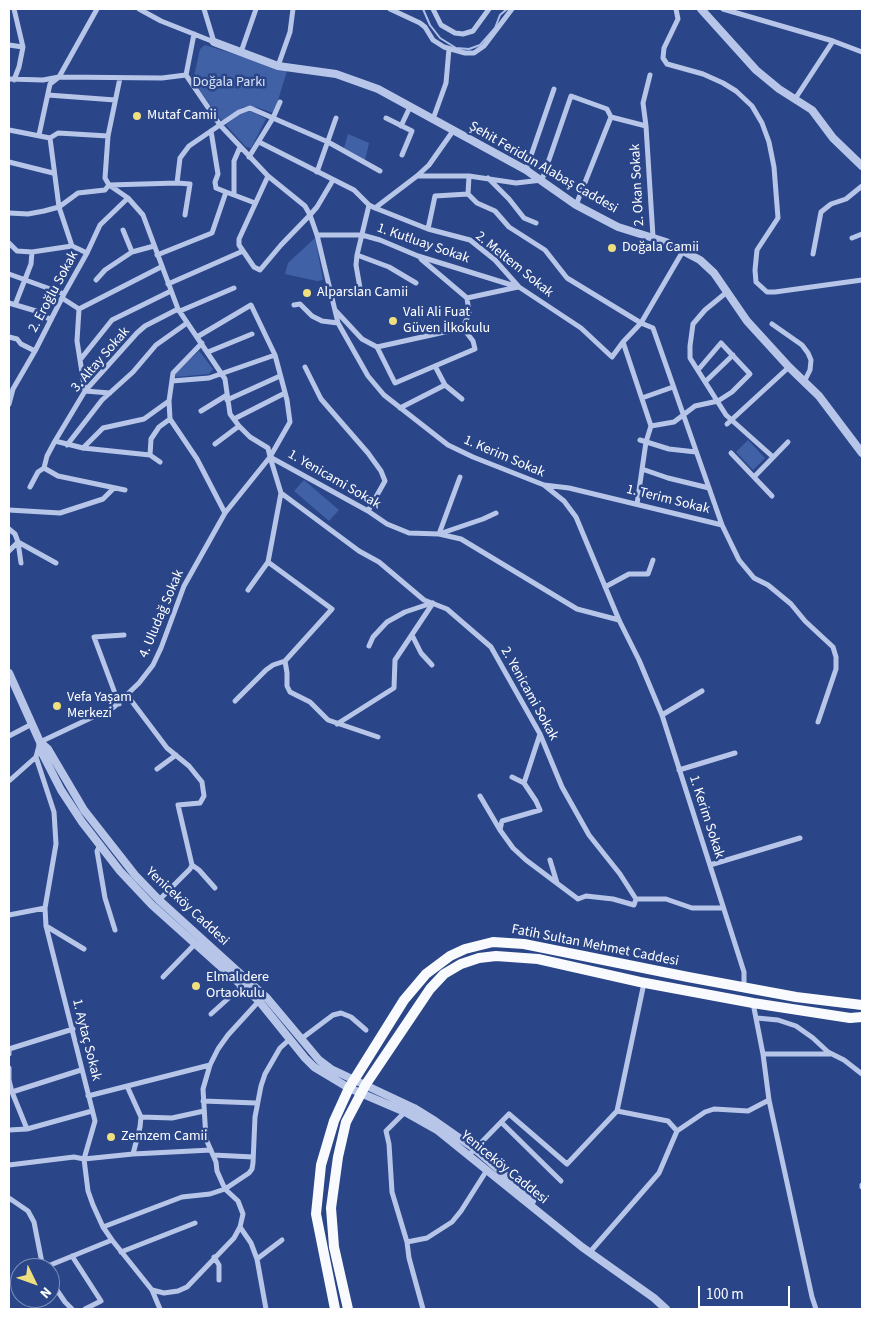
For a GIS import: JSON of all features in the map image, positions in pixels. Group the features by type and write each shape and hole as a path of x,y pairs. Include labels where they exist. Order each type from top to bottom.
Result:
{"main road":[{"name":"Fatih Sultan Mehmet Caddesi","path":"335,1309 316,1214 321,1165 334,1121 351,1084 404,1000 426,974 450,956 466,949 494,942 509,943 546,948 796,997 862,1005"},
{"name":"Fatih Sultan Mehmet Caddesi","path":"348,1309 334,1248 331,1208 338,1157 346,1122 363,1089 430,988 444,974 461,964 479,958 496,956 538,959 644,983 753,1003 850,1018 862,1017"}],"street":[{"path":"39,135 50,84 59,77 98,9"},
{"name":"Şehit Feridun Alabaş Caddesi","path":"139,9 161,21 278,66 336,74 378,89 526,170 576,205 618,227 666,242 700,260 714,273 747,321 789,367 819,396 862,453"},
{"path":"204,9 214,42"},
{"path":"241,52 256,9"},
{"path":"278,66 290,32 292,9"},
{"path":"390,9 420,23 425,27 433,40 456,52 474,52 484,46 512,9"},
{"path":"434,9 441,24 455,33 463,34 473,31 489,9"},
{"path":"676,9 678,19 664,48 663,58 667,64 703,74 736,91 752,106 762,123 769,142 774,167 778,218 757,250 756,282 767,292 775,292 862,280"},
{"path":"700,9 756,70 779,89 812,110 833,138 862,166"},
{"path":"723,9 834,41 856,48 862,52"},
{"path":"9,14 15,11 23,47 19,67 11,79"},
{"path":"11,79 43,80 59,77 162,78 186,75 194,34"},
{"path":"795,98 834,41"},
{"path":"9,45 23,47"},
{"path":"856,48 862,46"},
{"path":"433,119 446,83 449,49"},
{"name":"1. Kerim Sokak","path":"186,75 220,125 249,157 268,176 305,206 317,235 338,323 368,376 384,395 448,445 544,485 564,501 576,517 619,620 639,660 662,714 744,972 744,987"},
{"path":"646,126 643,103 650,75"},
{"path":"109,185 105,178 108,136 120,78"},
{"path":"526,170 554,89"},
{"path":"48,95 115,100"},
{"name":"2. Okan Sokak","path":"542,180 572,96 607,109 611,118 646,126 653,237"},
{"path":"249,157 273,118 280,102"},
{"path":"401,126 410,107"},
{"path":"177,183 180,158 189,146 239,112 250,108 328,142 380,171"},
{"path":"317,172 336,118"},
{"path":"386,118 412,131 402,155"},
{"path":"576,205 611,118"},
{"path":"9,130 50,138 58,133 108,136"},
{"path":"375,208 429,165 453,130"},
{"path":"211,131 218,174 214,182 216,188 255,203"},
{"path":"50,138 59,207 72,246"},
{"name":"2. Meltem Sokak","path":"259,142 354,190 369,205 375,208 428,229 470,240 495,260 519,287 581,328 612,358 623,342"},
{"path":"234,195 234,161 240,147"},
{"path":"9,162 54,173"},
{"path":"268,176 239,239 242,251 254,267 260,270 281,244 310,216 333,180"},
{"path":"417,176 469,176 516,183 542,180"},
{"path":"469,176 468,194 477,203 495,211 509,227 545,250 567,278 641,323 653,328 722,525"},
{"path":"488,178 509,199 524,218 536,223"},
{"path":"9,213 28,214 59,207 78,193 105,190 109,185 177,183 190,184 185,215"},
{"name":"1. Yenicami Sokak","path":"109,185 128,198 142,215 179,310 225,378 230,414 250,437 268,448 270,457 368,511 387,524 409,533 439,534 461,539 577,609 619,620"},
{"path":"814,254 821,212 830,204 846,199 862,186"},
{"path":"157,255 212,233 226,192"},
{"path":"428,229 435,196 468,194"},
{"name":"2. Eroğlu Sokak","path":"9,404 11,390 35,351 100,225 128,198"},
{"path":"360,288 356,265 369,205"},
{"path":"123,230 132,252"},
{"path":"852,238 862,234"},
{"name":"1. Kutluay Sokak","path":"317,235 362,235 380,240 418,256 519,287"},
{"path":"9,243 17,251 32,252 72,246 87,253"},
{"path":"96,280 105,270 132,252 154,246"},
{"path":"168,284 242,251"},
{"path":"637,504 646,442 651,426 623,342 641,323 683,251"},
{"path":"15,305 31,264 32,252"},
{"path":"357,256 389,267 416,283"},
{"path":"418,256 467,298 469,313 462,328"},
{"path":"80,309 161,267"},
{"path":"9,274 63,296 80,309"},
{"path":"467,298 519,287"},
{"name":"3. Altay Sokak","path":"30,487 38,472 44,468 47,456 55,441 86,391 137,333 145,326 179,310 234,288"},
{"path":"80,360 112,320 171,291"},
{"path":"727,292 705,310 693,324 690,358 726,414 773,457"},
{"path":"9,303 36,311 51,320"},
{"path":"294,305 300,304 312,316 322,321 338,323"},
{"path":"197,337 251,305 275,355 285,393 234,419"},
{"path":"80,309 77,341 86,391 110,393"},
{"path":"335,310 362,339 377,347 395,383 474,348 473,341 462,328"},
{"path":"67,445 102,400 133,372 156,345 187,323"},
{"path":"772,324 802,345 808,353 811,360 810,370 804,382"},
{"path":"377,347 462,328"},
{"path":"208,352 252,334"},
{"path":"9,336 18,339 21,344 35,351"},
{"path":"202,343 173,373 169,401 170,419 197,459 225,513"},
{"path":"651,426 674,422 695,406 718,401 732,392 750,374 721,343 698,370"},
{"path":"172,381 209,378 275,355"},
{"path":"706,382 733,355"},
{"path":"435,366 445,385 462,399"},
{"path":"305,367 321,399 368,453 381,471 385,481 368,511"},
{"path":"727,424 789,367"},
{"path":"202,410 280,376"},
{"path":"400,408 445,385"},
{"path":"642,398 673,387"},
{"name":"4. Uludağ Sokak","path":"40,742 119,704 153,666 184,586 225,513 270,457 290,422 285,393"},
{"path":"83,448 103,428 144,419 169,401"},
{"path":"150,456 151,439 159,427 170,419"},
{"path":"215,444 239,426"},
{"path":"640,440 669,449 696,452"},
{"path":"55,441 83,448 150,456 160,462"},
{"path":"754,477 788,442"},
{"path":"731,453 772,496"},
{"path":"248,590 268,562 281,493 270,457"},
{"path":"44,468 58,476 124,490"},
{"path":"642,469 668,478 709,488"},
{"path":"439,534 460,477"},
{"name":"1. Terim Sokak","path":"544,485 569,488 722,525 738,560 754,578 768,585 792,604 805,621 833,647 836,656 836,669 818,722"},
{"path":"9,510 60,512 103,499 114,488"},
{"name":"2. Yenicami Sokak","path":"281,493 359,551 378,562 424,600 447,608 490,647 540,734 562,787 589,835 620,874 636,899"},
{"path":"439,534 483,520 496,513"},
{"path":"9,529 15,534 18,542 21,563"},
{"path":"9,550 18,542"},
{"path":"18,542 56,563"},
{"path":"605,587 629,574 648,574 654,560"},
{"path":"235,700 266,670 273,665 285,661 332,609 268,562"},
{"path":"336,724 394,688 395,660 433,603"},
{"path":"369,646 373,637 387,622 405,612 433,603"},
{"path":"119,704 94,637 124,635"},
{"path":"412,635 421,653 432,665"},
{"path":"285,661 288,673 287,686 290,692 310,702 328,720 378,737"},
{"name":"Yeniceköy Caddesi","path":"9,673 40,742 43,755 61,790 120,871 152,905 258,1001 314,1067 363,1089 414,1108 511,1180 543,1212 544,1216"},
{"path":"662,714 702,691"},
{"path":"127,695 167,748 189,766 202,782 204,796 200,804 178,805 192,865 215,888"},
{"path":"9,736 32,724"},
{"path":"524,783 540,734"},
{"path":"9,780 36,757 40,742"},
{"name":"Yeniceköy Caddesi","path":"40,742 48,749 84,810 135,875 267,998 319,1060 351,1084"},
{"path":"679,770 735,753"},
{"path":"157,769 176,755"},
{"name":"1. Aytaç Sokak","path":"36,757 54,812 56,844 45,908 46,926 95,1121 84,1159 88,1191 103,1227 152,1290 160,1309"},
{"path":"500,830 502,821 540,810 536,800 524,783 512,777"},
{"path":"480,796 500,830 520,854 578,899 586,896 634,905 636,899 666,899 692,908 723,908"},
{"path":"710,865 800,838"},
{"path":"100,845 97,851 105,898 115,930"},
{"path":"550,860 557,884"},
{"path":"160,900 192,865"},
{"path":"9,915 45,908"},
{"path":"176,926 182,920"},
{"path":"46,926 84,949"},
{"path":"163,977 195,944"},
{"path":"472,1152 508,1114 567,1164 616,1111 644,983"},
{"path":"211,1014 242,986"},
{"path":"152,1290 164,1293 188,1287 214,1257 234,1238 240,1227 242,1214 238,1201 225,1189 206,1139 203,1089 210,1065 228,1035 258,1001"},
{"path":"753,1003 763,1054 769,1100 816,1309"},
{"path":"300,1039 333,1016 341,1013 351,1017 366,1030"},
{"path":"757,1018 778,1020 796,1026 862,1074"},
{"path":"9,1054 9,1049 72,1029"},
{"path":"103,1227 182,1197 210,1194 225,1189 245,1177 252,1168 256,1103 265,1074 280,1048 290,1039"},
{"path":"763,1054 832,1054"},
{"path":"88,1096 210,1065"},
{"path":"9,1068 12,1092 27,1129"},
{"path":"12,1092 81,1070"},
{"path":"127,1086 141,1117 133,1154"},
{"name":"Yeniceköy Caddesi","path":"363,1089 437,1130 472,1152 487,1170 544,1216"},
{"path":"590,1252 659,1173 677,1131 704,1112 714,1109 748,1111 769,1100"},
{"path":"203,1101 256,1103"},
{"path":"9,1130 27,1129 92,1111"},
{"path":"141,1117 172,1118 204,1111"},
{"path":"616,1111 668,1121 677,1131"},
{"path":"405,1112 386,1131 389,1144 392,1192 407,1242 408,1258 423,1309"},
{"path":"501,1122 561,1181"},
{"path":"9,1164 74,1157 84,1159 133,1154 212,1153 253,1157"},
{"path":"407,1242 427,1238 452,1222 487,1170"},
{"path":"9,1198 28,1211 34,1222 41,1258"},
{"path":"544,1216 666,1309"},
{"path":"121,1252 194,1222"},
{"path":"240,1227 251,1243 257,1259 266,1309"},
{"path":"60,1261 112,1240"},
{"path":"257,1259 282,1240"},
{"path":"72,1256 101,1301 85,1309"},
{"path":"214,1257 219,1265 219,1280"},
{"path":"60,1295 72,1309"}],"green space":[{"name":"Doğala Parkı","path":"205,45 287,71 274,113 256,107 243,107 222,121 193,81 200,49"},
{"path":"251,111 266,119 251,148 246,147 226,125 240,113"},
{"path":"348,134 369,143 365,160 344,148"},
{"path":"315,238 323,280 317,281 285,274 288,263"},
{"path":"199,351 213,369 209,374 176,377 175,374"},
{"path":"748,440 765,458 753,470 736,452"},
{"path":"304,480 339,510 329,521 294,491"}],"waterway":[{"path":"423,9 430,25 440,38 456,48 469,49 480,45 495,28 500,15 507,9"}],"place":[{"name":"Mutaf Camii","path":"137,116"},
{"name":"Doğala Camii","path":"612,248"},
{"name":"Alparslan Camii","path":"307,293"},
{"name":"Vali Ali Fuat Güven İlkokulu","path":"393,321"},
{"name":"Vefa Yaşam Merkezi","path":"57,706"},
{"name":"Elmalıdere Ortaokulu","path":"196,986"},
{"name":"Zemzem Camii","path":"111,1137"}]}
